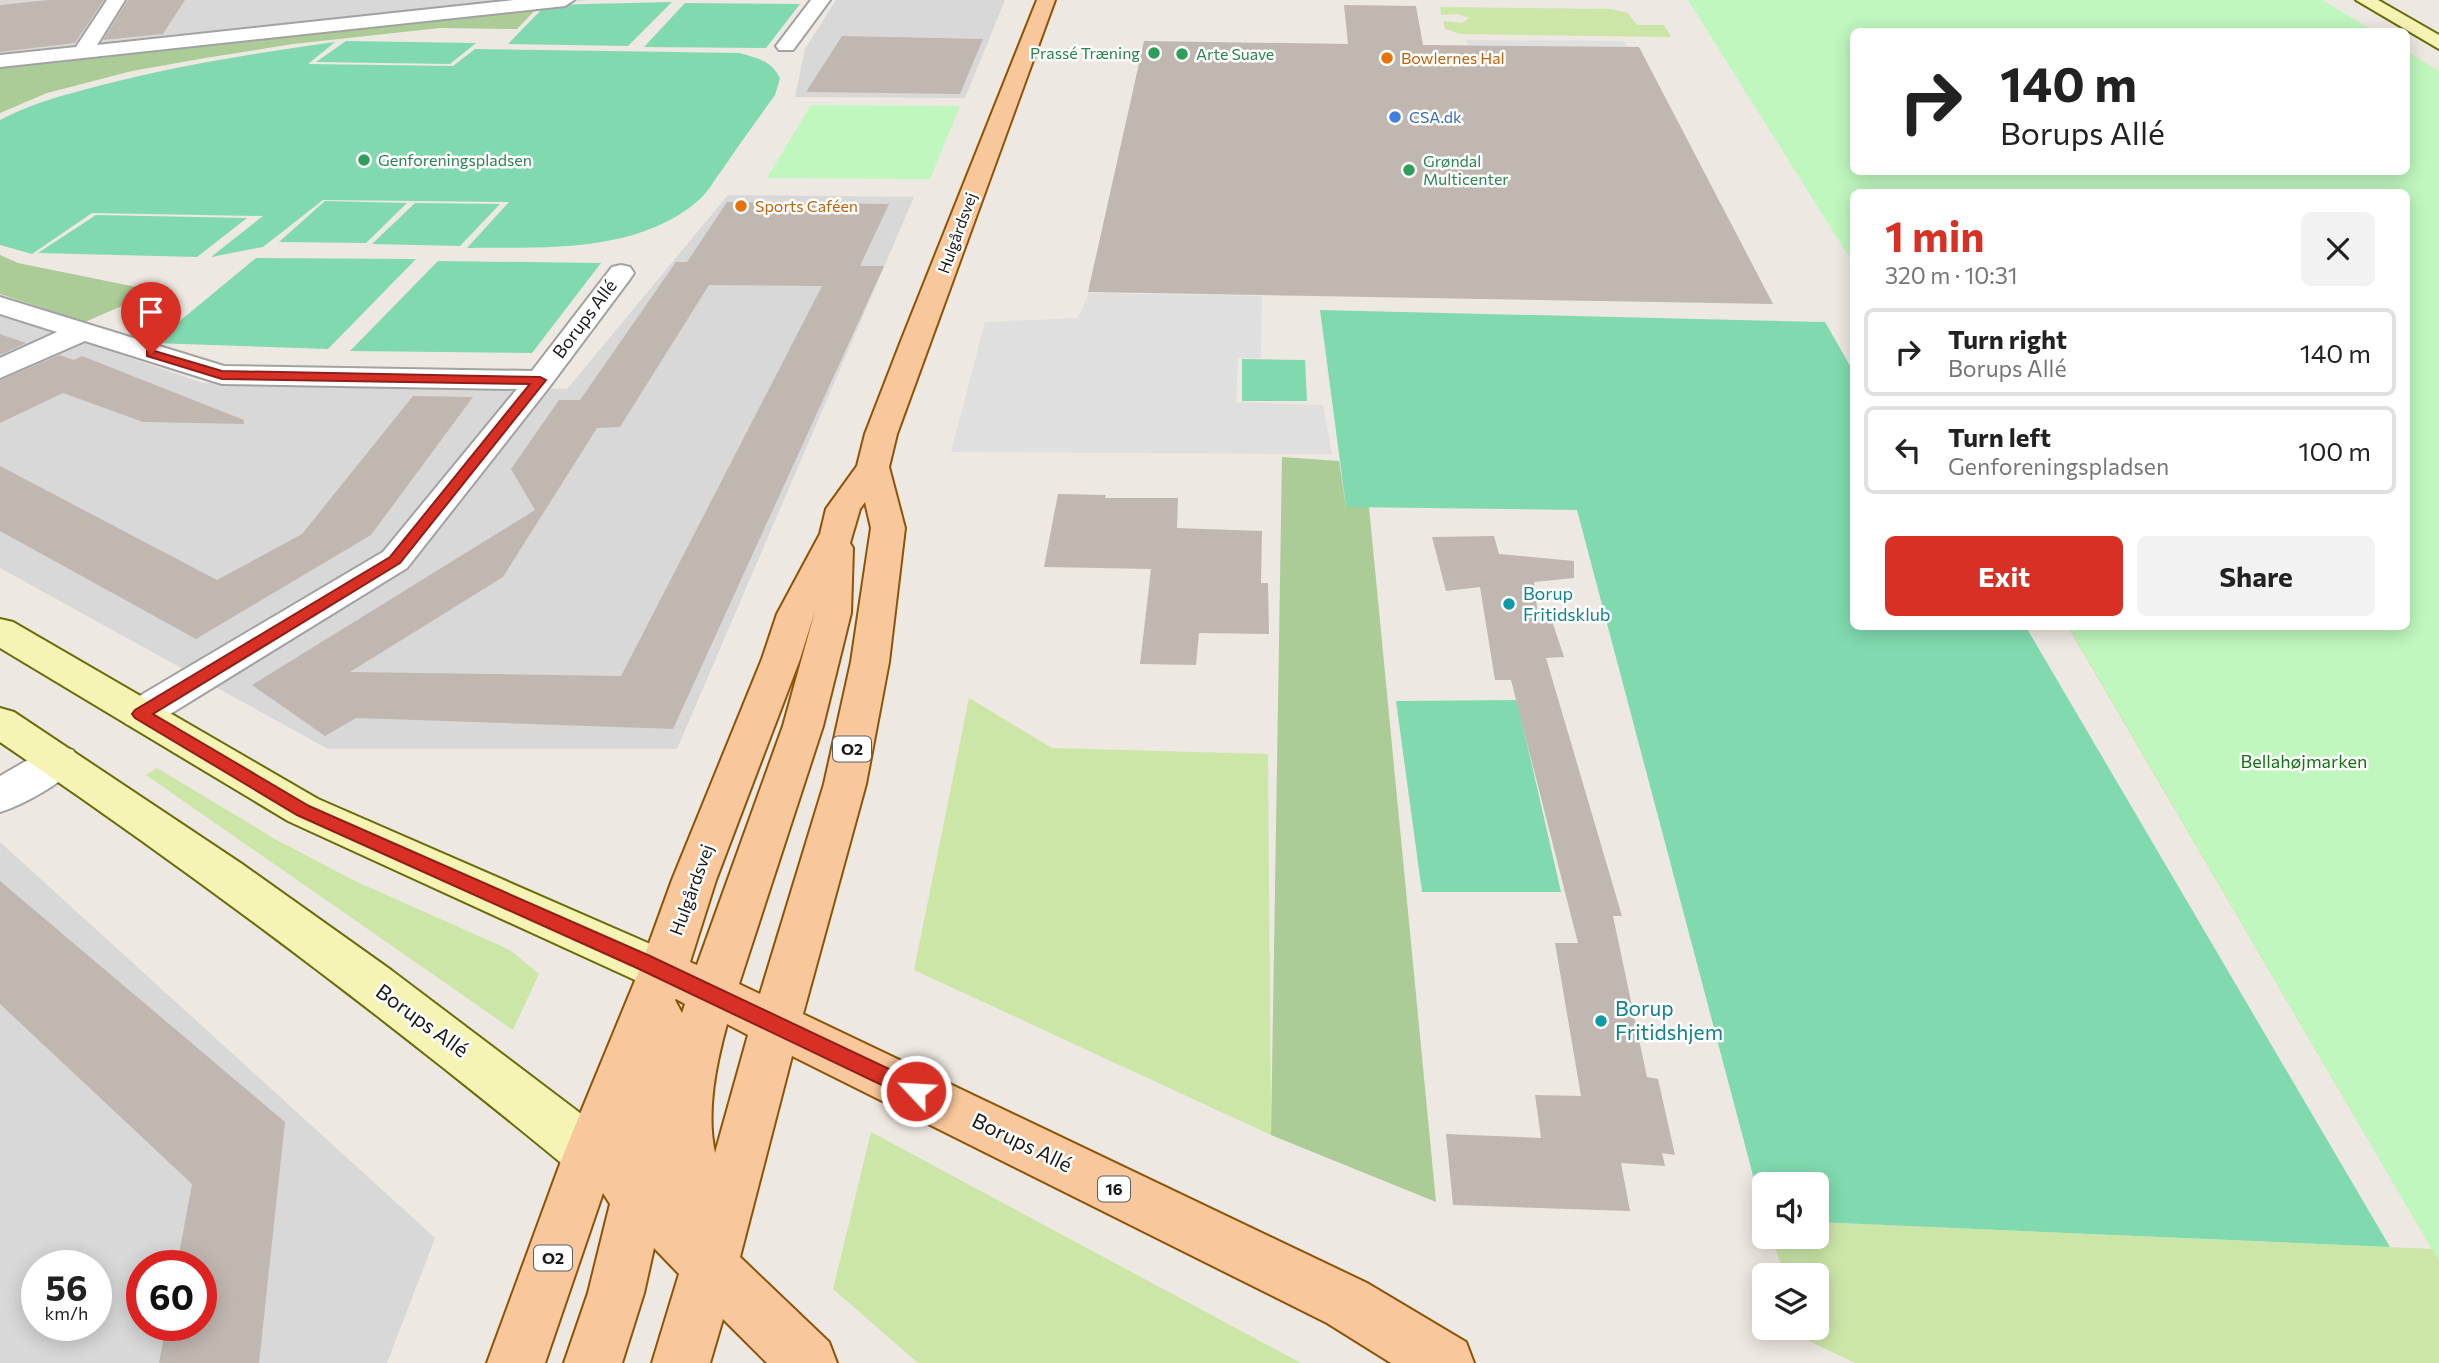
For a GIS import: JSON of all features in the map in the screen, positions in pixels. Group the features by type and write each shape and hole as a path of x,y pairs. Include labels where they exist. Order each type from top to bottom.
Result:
{"main road":[{"name":"Hulgårdsvej","path":"516,1363 590,1153 663,971 694,880 781,659 795,614 837,534 843,509 873,467 881,434 915,341 1046,0"},
{"name":"Hulgårdsvej","path":"681,1363 777,1026 803,924 845,784 870,662 888,528 873,467"},
{"path":"710,1266 686,1140 688,1090 697,1044 714,997 731,932 803,726 833,613 837,534"},
{"path":"593,1363 616,1293 639,1193 663,971"},
{"name":"Borups Allé","path":"663,971 1347,1303 1445,1363"},
{"name":"Borups Allé","path":"590,1153 639,1193 808,1363"}],"street":[{"path":"83,51 116,0"},
{"path":"0,61 497,4 565,0"},
{"path":"786,46 821,0"},
{"path":"2365,0 2439,43"},
{"name":"Borups Allé","path":"140,714 395,560 540,380 621,273"},
{"path":"0,305 222,375 540,380"},
{"path":"0,369 81,332"},
{"name":"Borups Allé","path":"0,631 303,810 663,971"},
{"name":"Borups Allé","path":"0,722 185,848 467,1054 590,1153"},
{"path":"0,796 59,761"}],"shaded area":[{"path":"0,0 588,0 0,64"},
{"path":"836,0 1005,0 965,98 795,97 805,49"},
{"path":"1466,40 1624,41 1627,47 1468,45"},
{"path":"728,195 914,197 677,749 328,749 0,568 0,313 203,383 567,389"},
{"path":"1089,293 1262,296 1261,358 1238,358 1236,402 1323,405 1332,454 951,452 985,322 1078,318"},
{"path":"0,842 435,1238 387,1363 0,1363"}],"green space":[{"name":"Bellahøjmarken","path":"1688,0 2322,0 2369,28 1850,28 1850,175 2410,175 2410,53 2439,71 2439,1261 2071,630 2410,630 2410,189 1850,189 1850,258"},
{"path":"672,2 628,46 508,44 546,5"},
{"path":"685,3 800,4 766,48 644,47"},
{"path":"538,7 517,29 440,28 293,44 205,58 132,71 47,93 0,113 0,66"},
{"path":"1440,7 1610,9 1628,13 1637,25 1664,25 1671,37 1461,34 1445,29 1443,21 1462,23 1469,18 1458,14 1441,15"},
{"path":"346,41 476,43 450,64 316,62"},
{"name":"Genforeningspladsen","path":"335,42 308,64 453,66 475,49 739,53 768,63 780,78 775,95 699,200 674,218 619,239 558,247 467,248 509,202 323,200 263,247 211,257 263,216 92,213 32,254 0,245 0,120 50,99 160,71"},
{"path":"811,105 960,106 930,179 767,178"},
{"path":"325,201 407,203 366,243 279,242"},
{"path":"415,203 500,204 460,246 372,244"},
{"path":"96,215 247,218 197,257 38,253"},
{"path":"0,255 18,263 156,291 85,322 0,294"},
{"path":"256,258 416,259 328,349 153,343"},
{"path":"438,261 601,263 532,353 350,351"},
{"path":"1320,310 1825,322 1850,366 1850,630 2028,630 2390,1247 1829,1223 1829,1172 1752,1172 1577,510 1346,507"},
{"path":"1242,359 1305,360 1307,401 1242,401"},
{"path":"1282,457 1339,461 1346,507 1369,507 1436,1202 1271,1135"},
{"path":"2439,618 2439,1363 1855,1363 1809,1341 1829,1340 1829,1263 1780,1263 1775,1249 1829,1249 1829,1223 2432,1249 2070,630 2410,630 2410,625"},
{"path":"969,698 1052,748 1268,754 1271,1135 914,970"},
{"path":"1517,700 1561,892 1422,892 1396,701"},
{"path":"157,768 275,839 355,881 510,950 539,974 513,1030 146,775"},
{"path":"871,1132 1301,1363 918,1363 833,1289"}],"building":[{"path":"49,0 104,0 75,43 0,52 0,5"},
{"path":"128,0 185,0 163,34 103,40"},
{"name":"Grøndal Multicenter","path":"1344,5 1416,6 1423,45 1639,47 1773,304 1088,292 1144,41 1348,44"},
{"path":"842,36 983,39 960,94 806,92"},
{"path":"727,202 889,204 860,266 884,266 673,729 356,718 325,736 252,685 535,510 511,469 559,400 580,400 676,262 687,262","holes":["709,285 822,286 621,676 350,672 503,577 597,428 620,427"]},
{"path":"0,334 26,343 0,355"},
{"path":"59,355 74,360 82,356 244,420 244,424 143,422 63,393 0,423 0,380"},
{"path":"413,396 473,397 371,535 196,639 0,531 0,466 217,580 302,534"},
{"path":"1058,494 1106,495 1105,498 1178,498 1177,528 1262,531 1261,583 1268,583 1269,634 1199,633 1196,665 1140,664 1151,569 1044,567"},
{"path":"1494,536 1499,554 1574,561 1574,578 1534,582 1538,616 1551,618 1564,657 1546,658 1622,916 1613,916 1647,1077 1658,1079 1675,1155 1662,1153 1665,1166 1621,1163 1630,1211 1453,1205 1446,1134 1541,1138 1535,1095 1581,1096 1555,943 1578,943 1511,680 1495,680 1480,587 1446,591 1432,537"},
{"path":"0,881 285,1122 259,1363 159,1363 163,1341 217,1341 217,1250 180,1250 192,1184 0,1004"}],"place":[{"name":"Prassé Træning","path":"1154,53"},
{"name":"Arte Suave","path":"1182,54"},
{"name":"Bowlernes Hal","path":"1387,58"},
{"name":"CSA.dk","path":"1395,117"},
{"name":"Genforeningspladsen","path":"364,160"},
{"name":"Grøndal Multicenter","path":"1409,170"},
{"name":"Sports Caféen","path":"741,206"},
{"name":"Borup Fritidsklub","path":"1509,604"},
{"name":"Borup Fritidshjem","path":"1601,1021"}],"route":[{"path":"151,354 222,375 540,380 395,560 140,714 303,810 585,935 916,1091"}]}
